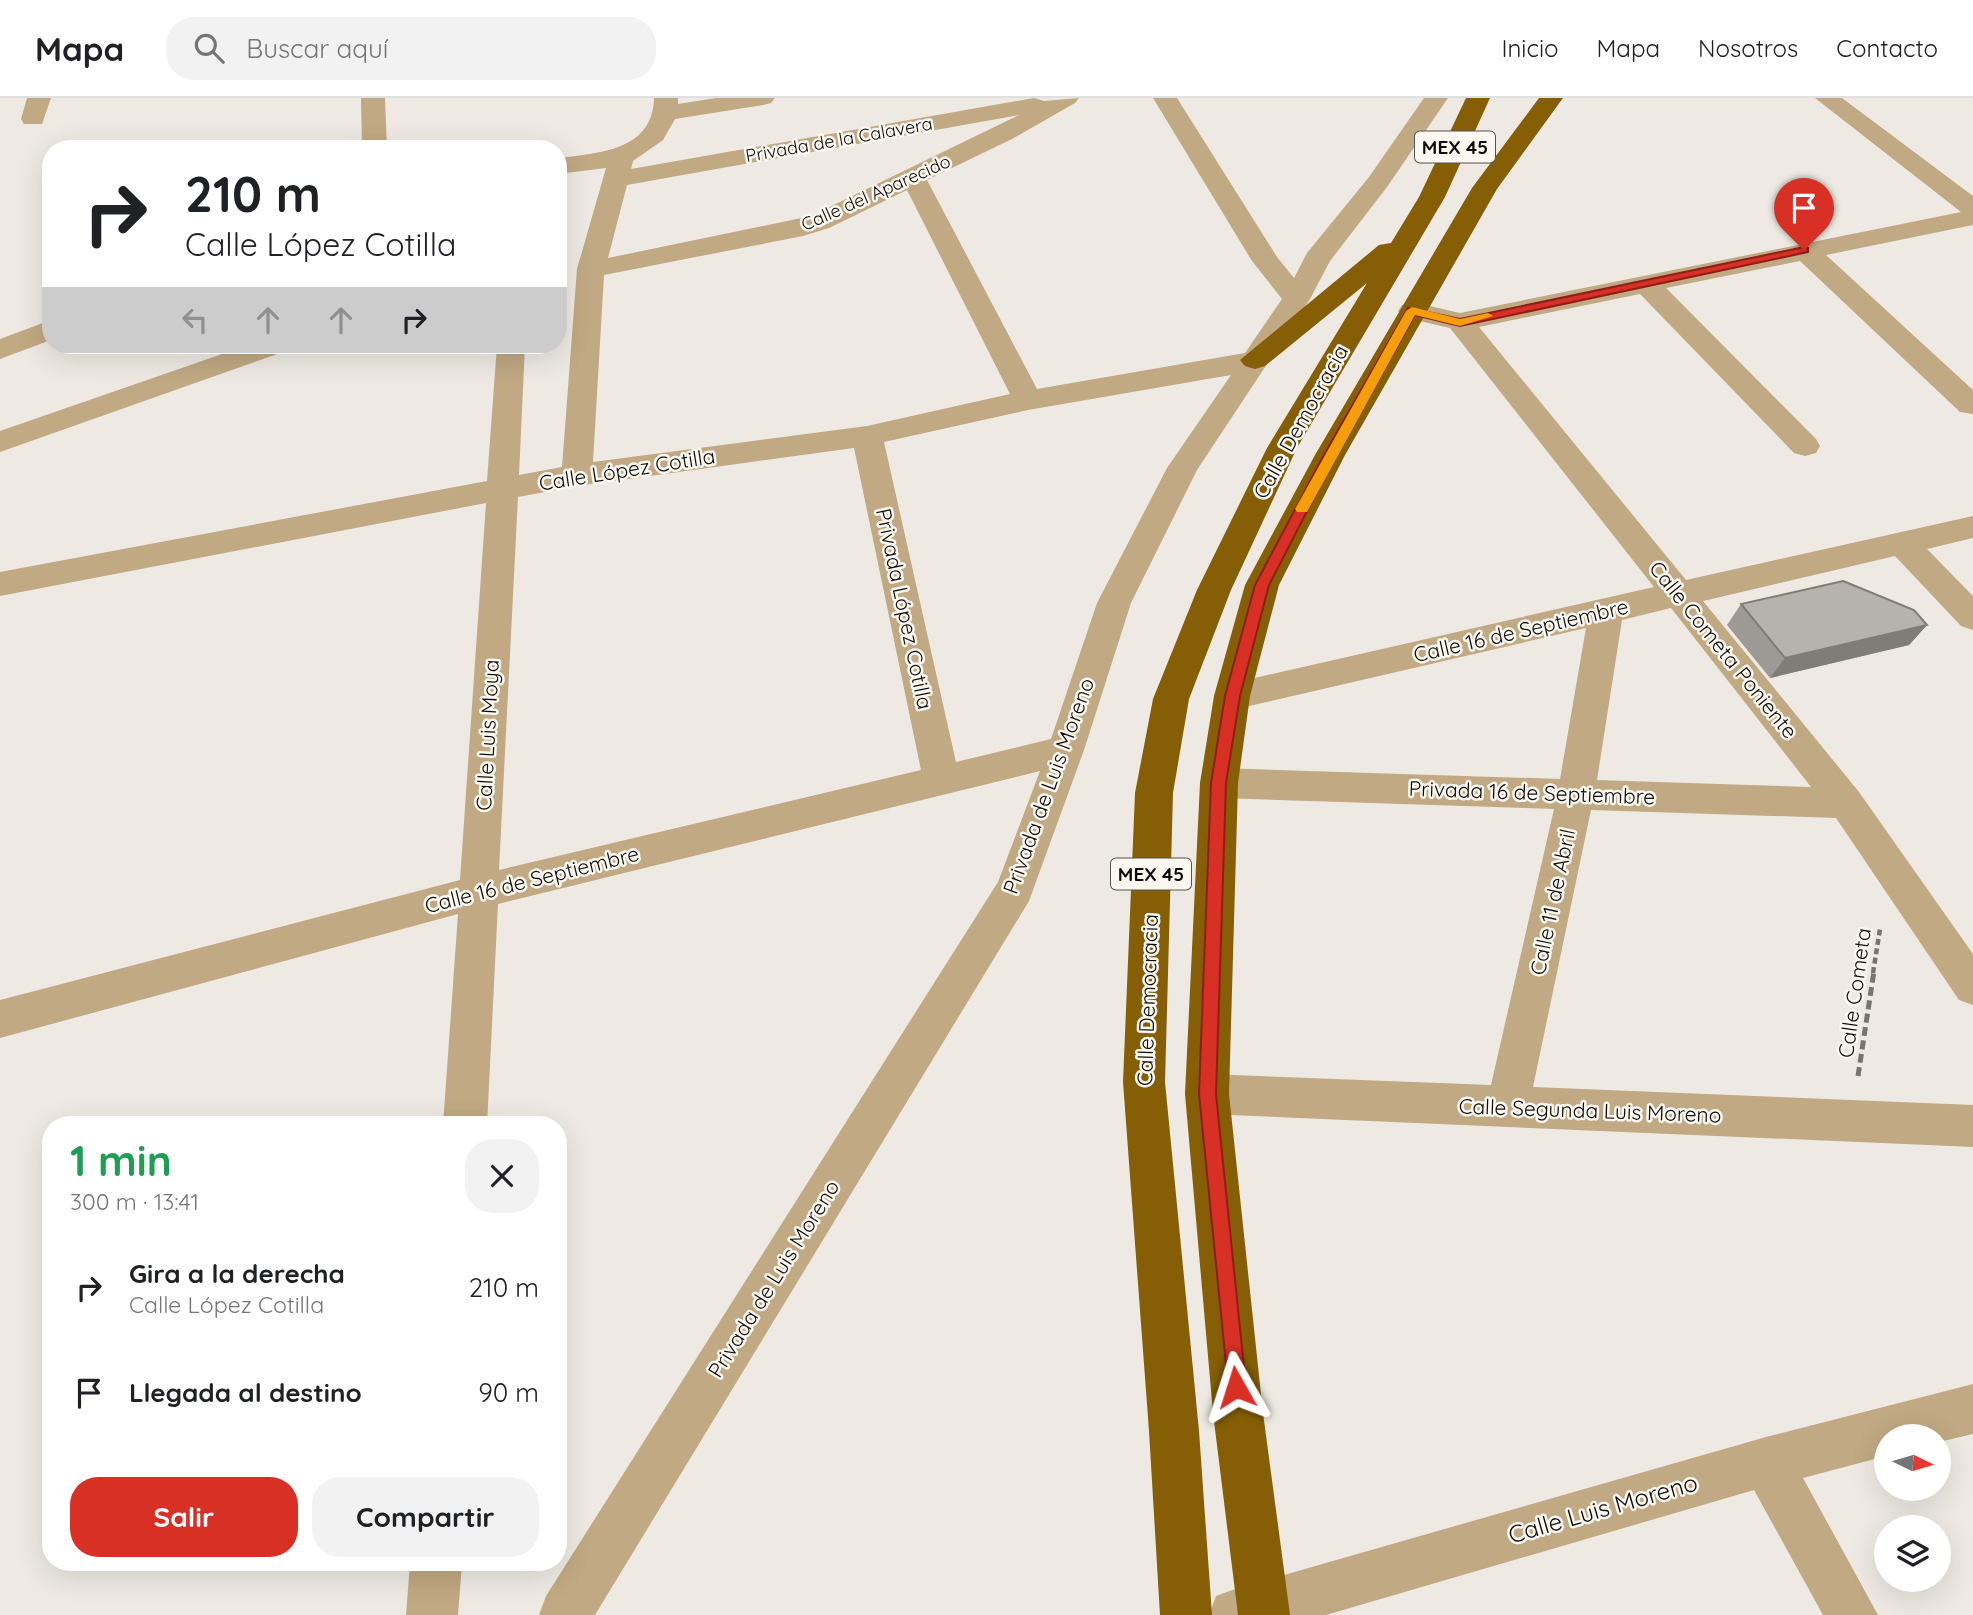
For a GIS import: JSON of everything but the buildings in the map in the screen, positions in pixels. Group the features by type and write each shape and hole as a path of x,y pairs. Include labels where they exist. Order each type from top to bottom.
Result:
{"highway":[{"name":"MEX 45","path":"1432,197 1478,98"},
{"name":"Calle Democracia","path":"1254,1612 1208,1094 1219,783 1232,696 1262,585 1330,455 1485,188 1551,98"},
{"name":"Calle Democracia","path":"1186,1615 1144,1082 1154,793 1171,699 1214,590 1283,447 1432,197"},
{"path":"1325,380 1363,360 1412,311 1429,242 1432,197"},
{"path":"1255,360 1410,235"}],"street":[{"path":"373,98 375,140"},
{"path":"577,475 591,269 619,169 654,135 666,106 763,98"},
{"path":"1165,98 1266,261 1296,299"},
{"name":"Privada de Luis Moreno","path":"565,1615 1015,889 1066,750 1114,603 1183,468 1296,299 1317,258 1378,182 1436,98"},
{"path":"1826,98 1973,208"},
{"name":"Privada de la Calavera","path":"567,166 619,169 1064,99"},
{"name":"Calle del Aparecido","path":"591,269 794,230 820,222 1003,134 1064,99"},
{"path":"913,177 1027,400"},
{"path":"1412,311 1460,322 1973,217"},
{"path":"1804,250 1971,405"},
{"path":"1645,283 1805,446"},
{"name":"Calle Cometa Poniente","path":"1460,322 1846,803 1889,869 1973,987"},
{"path":"0,349 42,333"},
{"path":"0,442 250,354"},
{"name":"Calle Luis Moya","path":"466,1116 481,891 500,492 510,354"},
{"name":"Calle López Cotilla","path":"0,584 500,492 577,475 867,436 1027,400 1195,373 1255,360"},
{"name":"Privada López Cotilla","path":"867,436 942,782"},
{"name":"Calle 16 de Septiembre","path":"1232,696 1973,527"},
{"path":"1902,544 1973,617"},
{"name":"Calle 11 de Abril","path":"1507,1108 1576,794 1606,612"},
{"name":"Calle 16 de Septiembre","path":"0,1019 481,891 1066,750"},
{"name":"Privada 16 de Septiembre","path":"1219,783 1846,803"},
{"name":"Calle Segunda Luis Moreno","path":"1208,1094 1973,1126"},
{"name":"Calle Luis Moreno","path":"1254,1612 1766,1462 1973,1409"},
{"path":"1766,1462 1852,1615"},
{"path":"432,1615 435,1571"}],"path":[{"name":"Calle Cometa","path":"1852,1122 1889,869"}],"slow traffic":[{"path":"1302,509 1412,311 1460,322 1488,316"}],"route":[{"path":"1236,1387 1208,1094 1219,783 1232,696 1262,585 1330,455 1412,311 1460,322 1804,250"}]}
